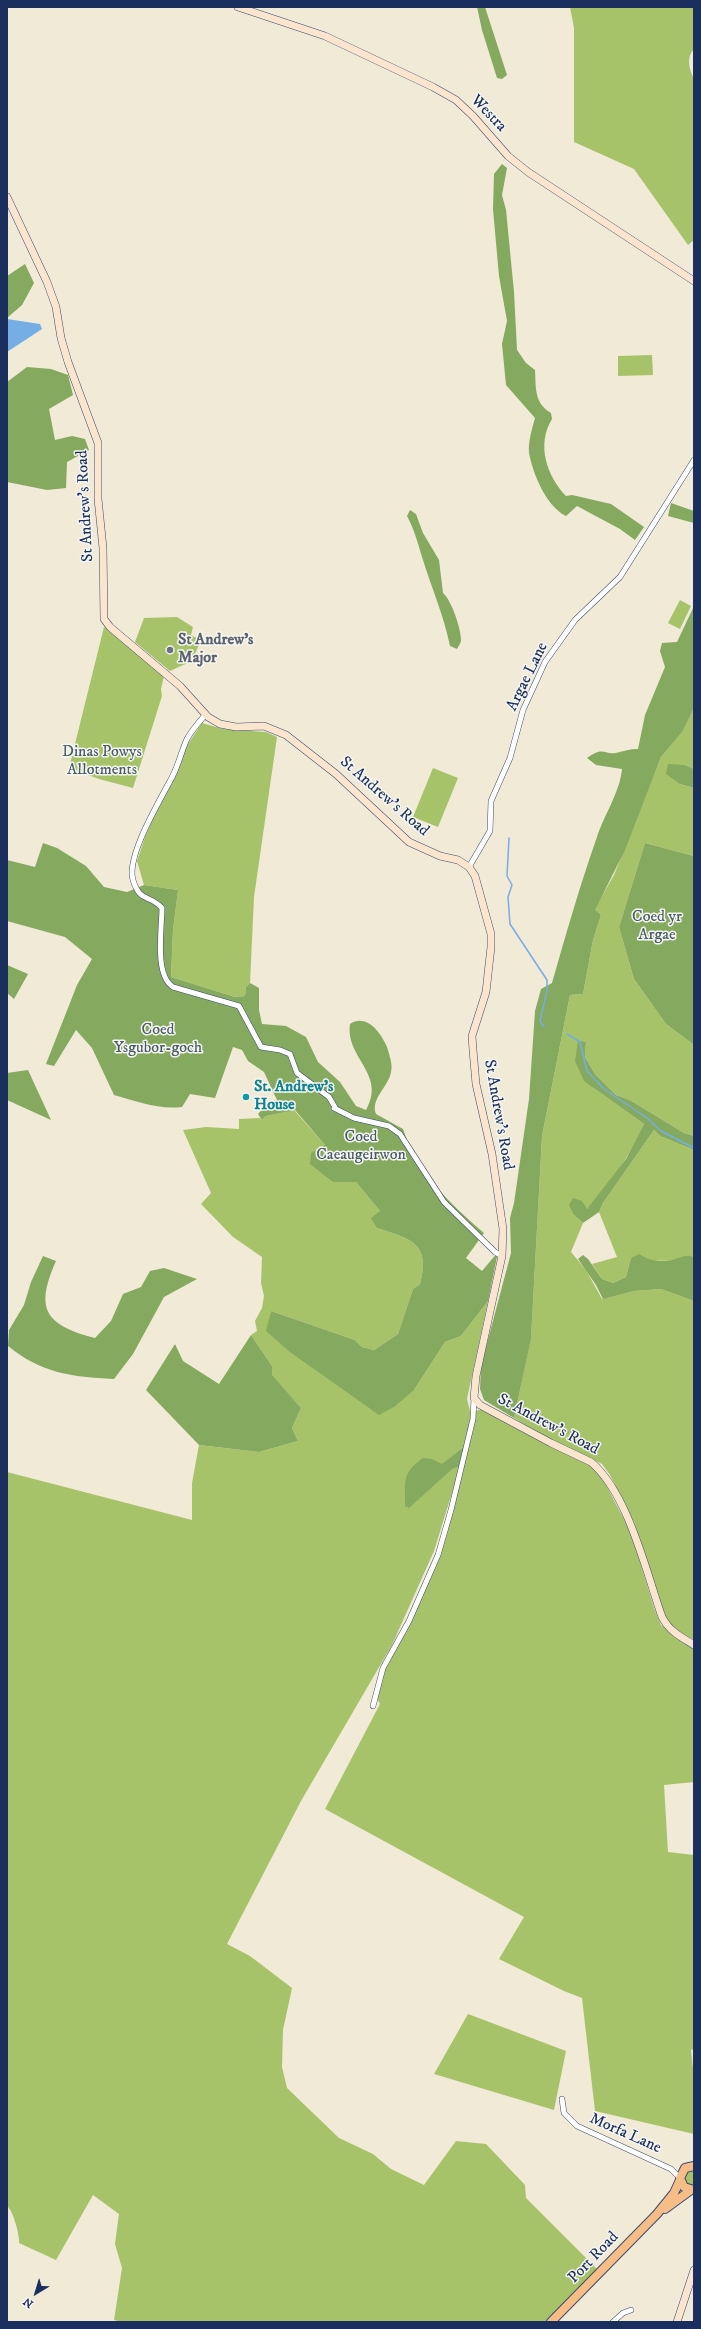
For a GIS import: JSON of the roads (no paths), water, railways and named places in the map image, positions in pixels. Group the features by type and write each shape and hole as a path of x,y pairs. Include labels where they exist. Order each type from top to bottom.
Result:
{"main road":[{"name":"Port Road","path":"551,2322 657,2214 674,2193 682,2172 691,2166"},
{"name":"Port Road","path":"680,2179 684,2187 693,2190"},
{"name":"Port Road","path":"657,2214 693,2190"}],"street":[{"name":"Westra","path":"238,7 325,36 433,87 456,100 473,116 508,156 528,172 694,281"},
{"name":"St Andrew's Road","path":"7,197 47,282 56,307 61,338 68,362 98,443 98,499 103,548 104,618 110,627 189,694 206,714 220,724 236,727 264,726 286,735 336,774 409,842 440,856 458,860 469,867 476,881 491,934 491,962 486,992 472,1036 473,1050 476,1084 492,1154 504,1230 502,1256 476,1376 474,1398 480,1405 551,1443 592,1462 600,1470 636,1536 662,1618 667,1626 676,1635 694,1645"},
{"name":"Argae Lane","path":"469,867 490,831 491,801 510,758 523,710 545,662 575,620 620,577 694,460"},
{"path":"206,714 188,738 170,782 160,797 134,856 131,868 132,878 139,896 162,908 161,968 169,984 173,987 239,1006 261,1047 280,1050 290,1054 297,1073 329,1097 334,1107 354,1118 389,1126 400,1134 444,1202 495,1252 502,1256"},
{"path":"373,1706 383,1668 409,1621 438,1555 453,1503 472,1426 474,1398"},
{"name":"Morfa Lane","path":"562,2099 564,2113 576,2126 671,2169 680,2179"},
{"name":"Morfa Lane","path":"671,2169 691,2166"},
{"path":"677,2322 687,2297 694,2270"},
{"path":"613,2322 623,2313 631,2310"}],"water":[{"path":"7,319 40,324 42,329 7,352"}],"waterway":[{"path":"509,838 507,876 512,885 508,897 510,924 547,980 547,991 540,1021 544,1027"},
{"path":"567,1034 580,1042 587,1071 604,1089 647,1118 661,1131 694,1148"}],"place":[{"name":"St Andrew's Major","path":"170,650"},
{"name":"St. Andrew's House","path":"246,1097"}],"park label":[{"name":"Dinas Powys Allotments","path":"102,762"},
{"name":"Coed yr Argae","path":"657,927"},
{"name":"Coed Ysgubor-goch","path":"158,1040"},
{"name":"Coed Caeaugeirwon","path":"361,1147"}]}
